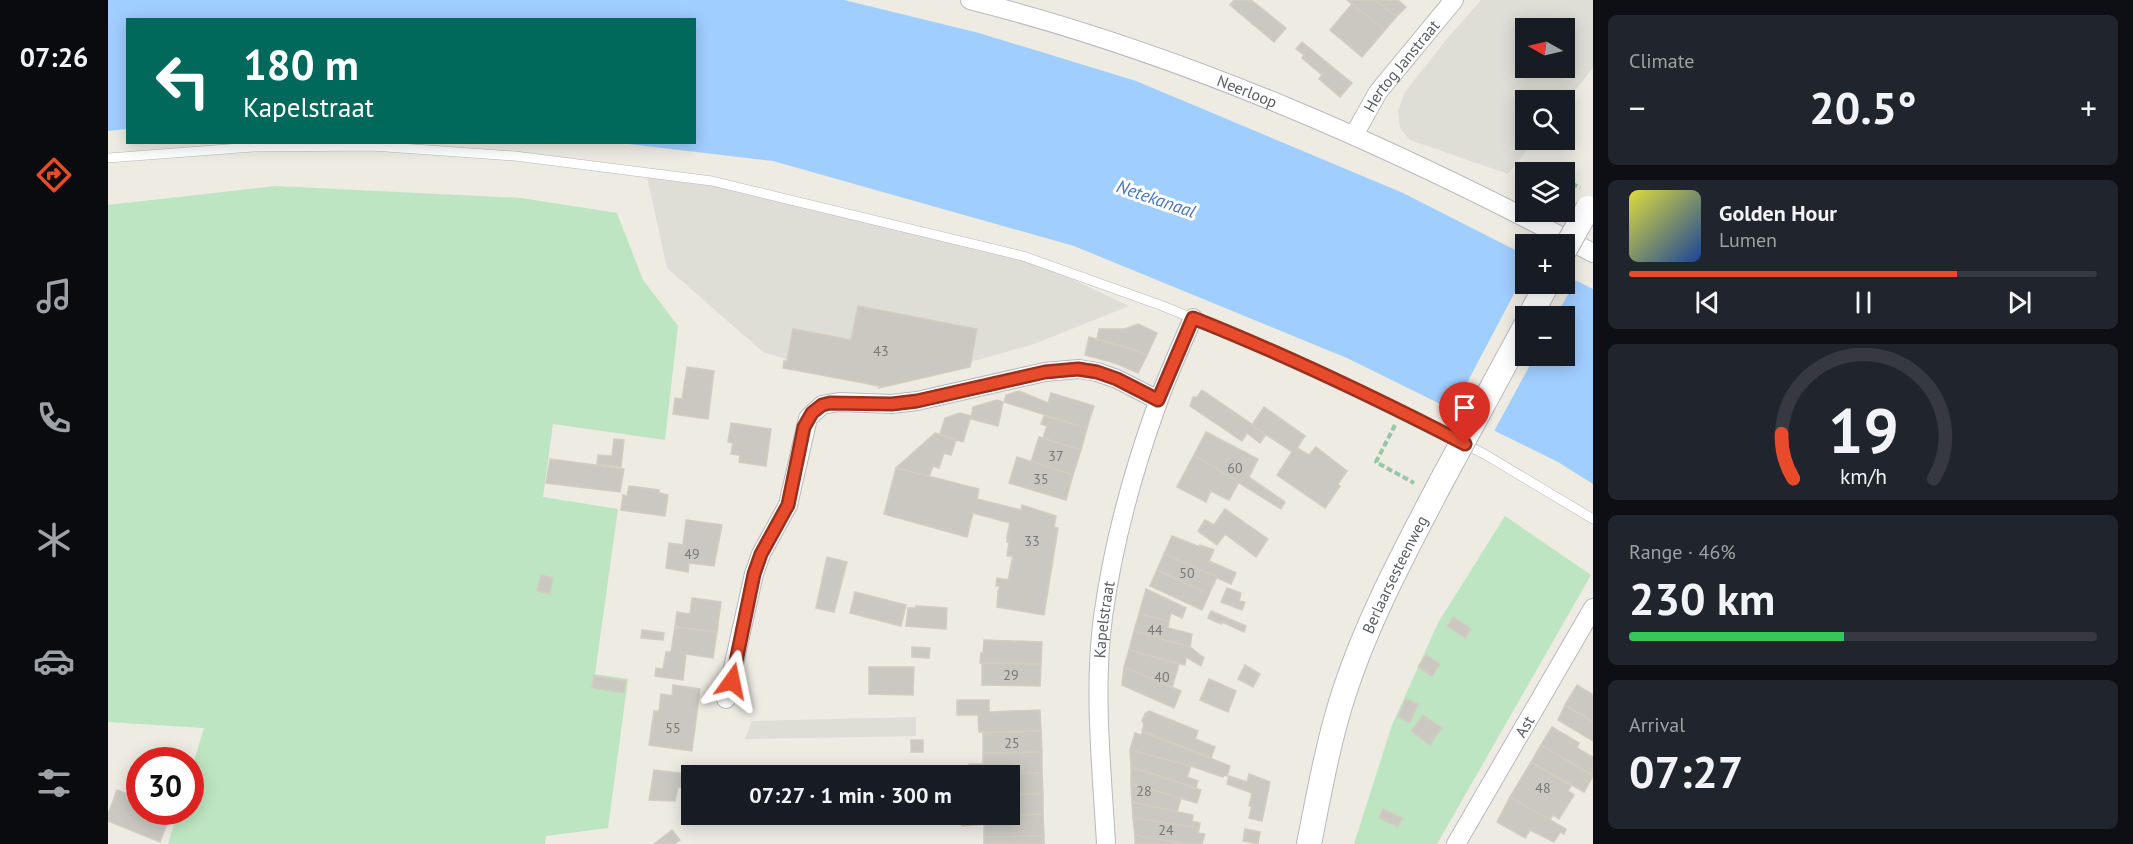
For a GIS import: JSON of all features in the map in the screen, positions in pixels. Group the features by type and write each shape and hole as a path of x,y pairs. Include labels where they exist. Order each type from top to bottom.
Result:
{"street":[{"name":"Neerloop","path":"970,0 1092,35 1241,88 1353,135 1514,211 1593,253"},
{"name":"Hertog Janstraat","path":"1353,135 1378,92 1454,0"},
{"path":"1571,234 1586,198"},
{"name":"Kapelstraat","path":"1106,844 1099,707 1103,619 1115,548 1138,460 1158,400 1193,318"},
{"name":"Berlaarsesteenweg","path":"1309,844 1331,739 1344,693 1397,566 1515,344"},
{"path":"726,699 754,574 761,554 788,505 804,427 808,418 822,405 838,402 892,404 917,401 1045,372 1078,369 1097,372 1117,379 1158,400"},
{"name":"Ast","path":"1456,844 1593,608"}],"lane":[{"path":"108,158 253,147 372,146 515,156 712,181 1023,256 1193,318 1265,347 1402,411 1486,455 1593,519"}],"path":[{"path":"1402,411 1376,462 1418,484"}],"shaded area":[{"path":"1481,0 1593,0 1593,68 1575,90 1515,90 1515,150 1527,150 1515,162 1508,174 1410,140 1400,128 1398,111 1405,92"},
{"path":"646,172 712,181 1023,256 1129,306 1034,344 879,388 763,352 667,268"},
{"path":"916,717 916,736 745,739 752,721"}],"green space":[{"path":"276,186 521,198 617,213 643,280 678,326 665,440 553,424 543,497 618,509 595,674 628,679 608,828 546,836 545,844 168,844 174,825 204,825 204,747 198,747 204,728 108,722 108,205"},
{"path":"1505,516 1591,575 1437,844 1354,844 1392,725 1438,623"}],"water":[{"name":"Netekanaal","path":"108,0 844,0 979,33 1136,81 1403,193 1515,250 1515,294 1575,294 1575,280 1593,289 1593,484 1558,462 1347,358 1074,246 773,161 628,144 696,144 696,18 126,18 126,129 108,131"}],"pier":[{"path":"1515,292 1515,294 1568,294 1562,306 1515,306 1515,366 1530,366 1493,433 1451,413"}],"building":[{"path":"1234,0 1251,0 1286,28 1274,42 1230,5"},
{"path":"1347,0 1376,0 1396,17 1385,30"},
{"path":"1376,0 1398,0 1406,7 1396,17"},
{"path":"1352,4 1385,30 1362,57 1330,30"},
{"path":"1302,42 1352,83 1340,97 1319,79 1322,75 1302,58 1304,55 1296,49"},
{"path":"858,306 977,329 970,367 879,388 880,386 783,368 784,361 787,361 793,329 851,340"},
{"path":"1138,324 1157,333 1147,355 1097,339 1099,329 1125,329"},
{"path":"1089,337 1147,355 1138,373 1115,363 1085,355"},
{"path":"687,367 714,371 708,419 673,414 675,398 682,399"},
{"path":"1202,390 1266,434 1260,443 1247,433 1242,441 1190,406 1193,397 1197,397"},
{"path":"1019,391 1048,403 1051,393 1094,406 1087,428 1004,402 1006,395"},
{"path":"997,400 1003,402 998,426 971,419 973,407"},
{"path":"1264,407 1305,436 1297,448 1309,455 1316,447 1347,471 1325,508 1277,475 1292,452 1252,425"},
{"path":"960,413 971,416 963,442 940,434 945,418"},
{"path":"1044,416 1087,428 1081,450 1043,438 1047,426 1041,424"},
{"path":"731,423 771,429 766,466 739,462 740,455 731,454 733,443 728,442"},
{"path":"1206,432 1258,459 1249,477 1285,502 1281,509 1194,455"},
{"path":"935,433 956,440 951,455 944,453 939,468 933,466 929,477 896,468"},
{"path":"1039,437 1081,450 1073,475 1031,462"},
{"path":"614,439 624,440 621,467 597,464 598,455 612,456"},
{"path":"1194,455 1239,482 1229,500 1211,491 1206,502 1177,487"},
{"path":"1017,457 1073,475 1066,500 1009,483"},
{"path":"550,459 624,469 620,492 546,483"},
{"path":"896,468 979,489 977,499 1021,510 1022,505 1056,516 1054,527 1058,528 1044,615 997,607 1000,586 996,586 997,578 1008,580 1013,556 1007,556 1009,542 1007,542 1007,536 1010,523 973,513 967,537 884,514"},
{"path":"629,486 659,490 659,493 668,495 665,516 621,510 623,495 627,496"},
{"path":"1225,509 1268,539 1256,557 1225,534 1217,545 1198,531 1205,520 1214,525"},
{"path":"686,520 722,525 714,566 689,563 688,572 666,568 669,543 683,545"},
{"path":"1172,536 1214,550 1209,561 1236,573 1231,584 1164,554"},
{"path":"1164,554 1217,577 1209,594 1157,570"},
{"path":"827,557 847,562 834,612 816,608"},
{"path":"1157,570 1209,594 1202,610 1150,586"},
{"path":"541,575 553,578 550,594 537,591"},
{"path":"1227,588 1241,593 1239,601 1245,602 1242,610 1221,602"},
{"path":"1146,589 1186,608 1182,618 1171,613 1169,621 1139,614"},
{"path":"855,592 906,605 901,626 850,613"},
{"path":"692,598 721,602 717,632 675,627 677,612 690,614"},
{"path":"916,606 947,608 946,629 906,626 908,608 916,608"},
{"path":"1211,611 1246,626 1244,632 1208,618"},
{"path":"1139,614 1169,621 1168,628 1192,634 1190,647 1134,631"},
{"path":"1454,617 1471,629 1465,638 1447,626"},
{"path":"675,627 717,632 713,658 686,654 683,680 655,676 656,668 663,669 666,652 671,652"},
{"path":"642,630 664,633 663,640 641,638"},
{"path":"1134,631 1190,647 1204,658 1201,666 1186,657 1185,665 1129,650"},
{"path":"984,640 1042,642 1041,664 980,663"},
{"path":"912,647 930,648 929,658 912,657"},
{"path":"1129,650 1179,664 1172,688 1124,667"},
{"path":"1426,655 1440,664 1432,676 1418,667"},
{"path":"982,663 1041,664 1040,686 982,685"},
{"path":"1245,665 1260,674 1253,687 1238,679"},
{"path":"869,667 914,667 913,695 869,694"},
{"path":"1124,667 1181,691 1174,708 1122,685"},
{"path":"594,676 626,681 624,693 592,688"},
{"path":"1209,679 1236,691 1228,712 1200,700"},
{"path":"673,685 700,689 692,751 649,745 654,711 659,711 661,694 672,696"},
{"path":"1577,685 1593,695 1593,722 1565,705"},
{"path":"1406,699 1418,704 1410,723 1398,717"},
{"path":"957,700 989,700 989,712 1040,710 1041,731 979,732 978,715 957,715"},
{"path":"1565,705 1593,722 1593,741 1558,720"},
{"path":"1149,711 1198,731 1195,739 1215,747 1211,758 1142,731 1144,724 1142,721"},
{"path":"1423,715 1442,728 1430,745 1411,731"},
{"path":"1552,727 1579,743 1577,748 1593,757 1592,775 1541,745"},
{"path":"1041,731 1042,752 983,753 983,733"},
{"path":"1143,732 1230,766 1227,776 1223,777 1130,750 1135,733 1141,735"},
{"path":"911,740 923,740 923,752 911,752"},
{"path":"1541,745 1593,776 1584,792 1531,762"},
{"path":"1130,750 1191,766 1187,777 1198,781 1196,788 1131,767"},
{"path":"1042,752 1042,773 1020,774 1020,765 969,765 983,764 983,753"},
{"path":"1531,762 1571,786 1568,791 1574,795 1559,819 1553,815 1550,820 1510,797"},
{"path":"1131,767 1201,790 1197,803 1131,784"},
{"path":"654,770 681,773 681,787 678,787 675,801 649,800"},
{"path":"1042,773 1043,794 1020,795 1020,774"},
{"path":"1249,774 1270,782 1262,821 1249,818 1252,793 1227,784 1229,776 1247,782"},
{"path":"1131,784 1181,798 1177,812 1132,802"},
{"path":"117,790 126,794 126,825 166,825 160,842 108,821"},
{"path":"1043,794 1043,814 1020,815 1020,795"},
{"path":"1510,797 1566,829 1564,834 1560,832 1554,842 1530,830 1525,838 1497,822"},
{"path":"1132,802 1193,815 1192,821 1200,823 1199,828 1133,818"},
{"path":"1383,809 1403,818 1398,827 1379,818"},
{"path":"1043,814 1044,836 984,837 984,825 1020,825 1020,815"},
{"path":"1133,818 1199,828 1198,833 1205,834 1202,844 1186,844 1135,835"},
{"path":"1245,829 1260,832 1258,844 1243,841"},
{"path":"672,830 680,840 674,844 654,844"},
{"path":"1135,835 1186,844 1135,844"},
{"path":"1044,836 1044,844 984,844 984,837"}],"route":[{"path":"732,681 754,574 761,554 788,505 804,427 812,413 822,405 838,402 892,404 917,401 1045,372 1078,369 1097,372 1117,379 1158,400 1193,318 1265,347 1402,411 1465,444"}]}
